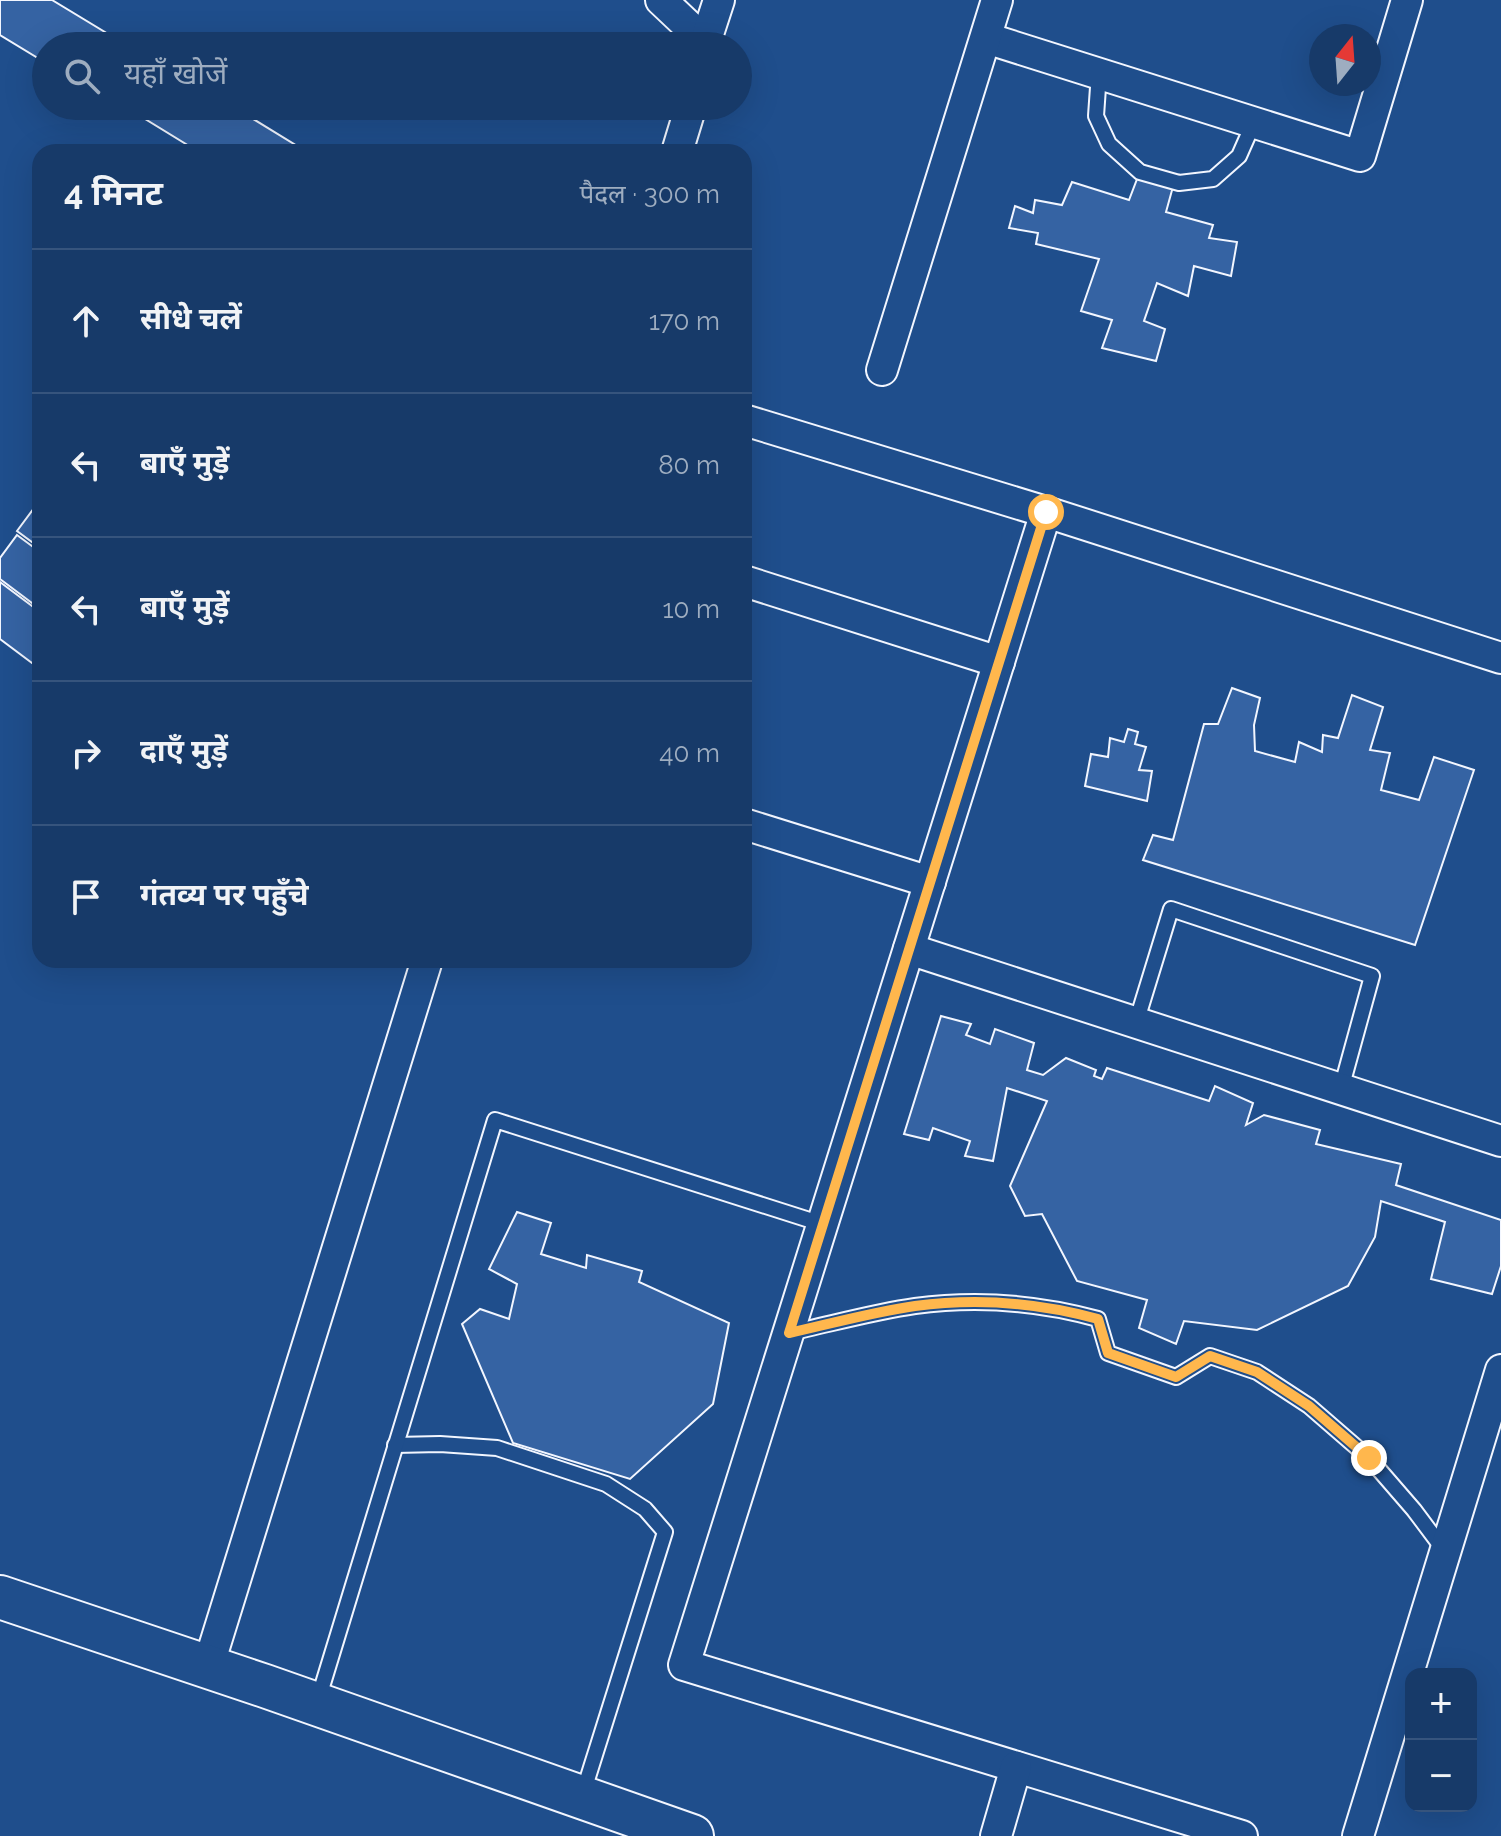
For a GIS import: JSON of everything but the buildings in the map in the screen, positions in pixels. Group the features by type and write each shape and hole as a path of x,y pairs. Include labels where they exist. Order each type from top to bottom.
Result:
{"street":[{"path":"661,0 695,32"},
{"path":"707,32 719,0"},
{"path":"882,370 997,0"},
{"path":"986,38 1360,156 1407,0"},
{"path":"679,144 687,120"},
{"path":"752,422 1046,512 1501,658"},
{"path":"1046,512 684,1665 1242,1836"},
{"path":"752,584 999,662"},
{"path":"752,826 930,882"},
{"path":"909,949 1501,1141"},
{"path":"208,1667 425,968"},
{"path":"1358,1836 1501,1370"},
{"path":"0,1597 692,1836"},
{"path":"996,1836 1016,1767"}],"lane":[{"path":"1099,73 1096,116 1109,144 1140,172 1179,183 1213,179 1239,156 1254,122"},
{"path":"1136,1023 1171,909 1372,976 1341,1089"},
{"path":"316,1704 495,1120 822,1224"},
{"path":"789,1333 916,1306 988,1303 1059,1308 1098,1319 1108,1353 1176,1377 1210,1356 1257,1372 1309,1406 1369,1458 1445,1551"},
{"path":"395,1445 497,1448 606,1484 645,1509 665,1532 582,1797"}],"route":[{"path":"1046,512 789,1333 916,1306 988,1303 1059,1308 1098,1319 1108,1353 1176,1377 1210,1356 1257,1372 1309,1406 1369,1458"}]}
